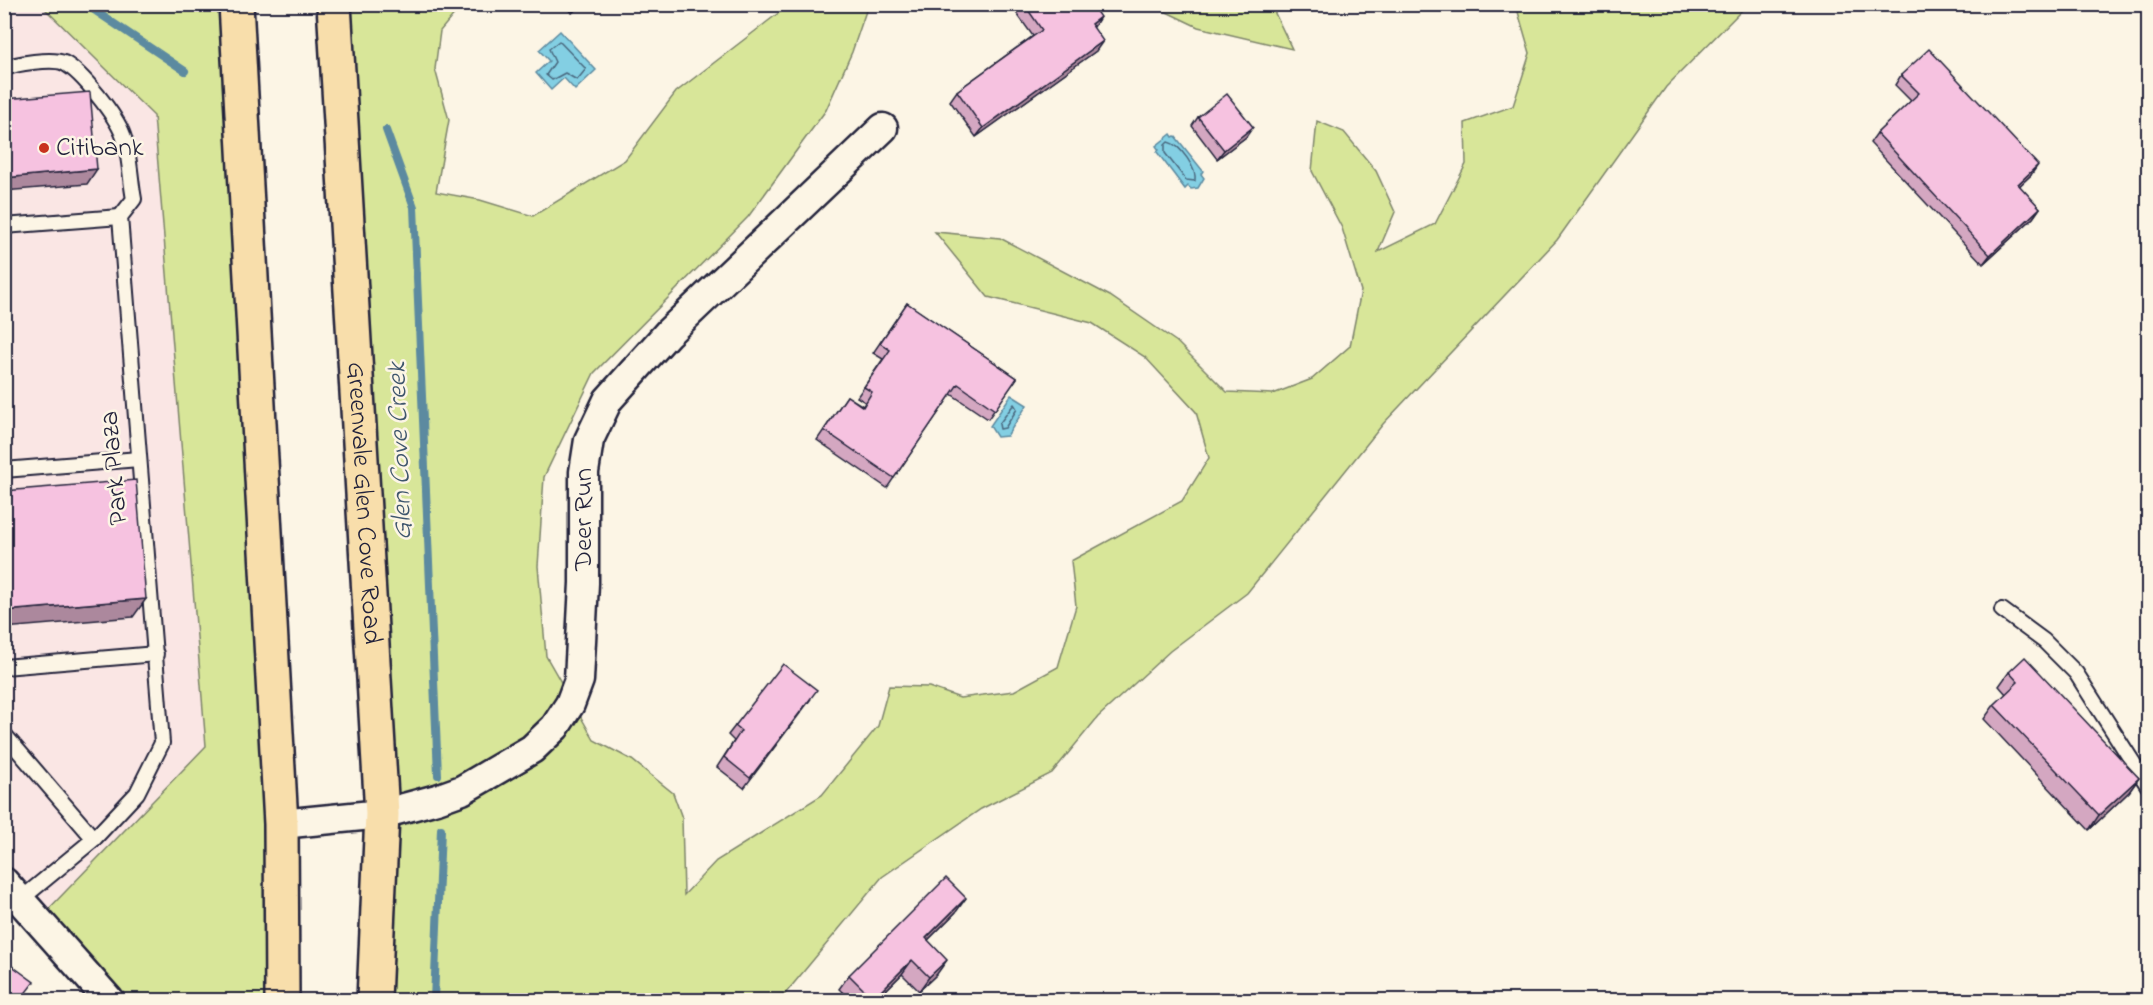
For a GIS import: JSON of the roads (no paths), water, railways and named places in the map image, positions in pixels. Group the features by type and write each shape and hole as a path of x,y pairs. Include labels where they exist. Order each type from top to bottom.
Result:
{"main road":[{"path":"236,4 281,824 282,1000"},
{"name":"Greenvale Glen Cove Road","path":"334,4 382,814 374,1000"}],"street":[{"name":"Deer Run","path":"281,824 382,814 462,790 532,749 555,728 570,704 579,680 584,583 584,472 589,440 608,400 668,333 883,128"},
{"path":"12,891 109,1000"}],"lane":[{"path":"4,69 22,63 62,62 77,73 116,120 123,136 134,199 120,217 4,226"},
{"name":"Park Plaza","path":"12,891 94,838 136,793 162,743 120,217"},
{"path":"4,470 139,459"},
{"path":"2002,610 2044,640 2076,673 2148,786"},
{"path":"4,667 156,654"},
{"path":"4,734 94,838"}],"water":[{"path":"560,31 596,70 575,90 564,78 551,90 536,73 549,61 539,50"},
{"path":"1171,134 1203,171 1201,174 1204,178 1198,188 1191,189 1188,186 1185,189 1157,152 1159,150 1156,146"},
{"path":"1011,395 1027,405 1007,436 997,437 990,426"}],"waterway":[{"name":"Glen Cove Creek","path":"85,4 185,71"},
{"name":"Glen Cove Creek","path":"386,130 414,207 438,775"},
{"name":"Glen Cove Creek","path":"434,1000 441,829"}],"place":[{"name":"Citibank","path":"44,148"}]}
